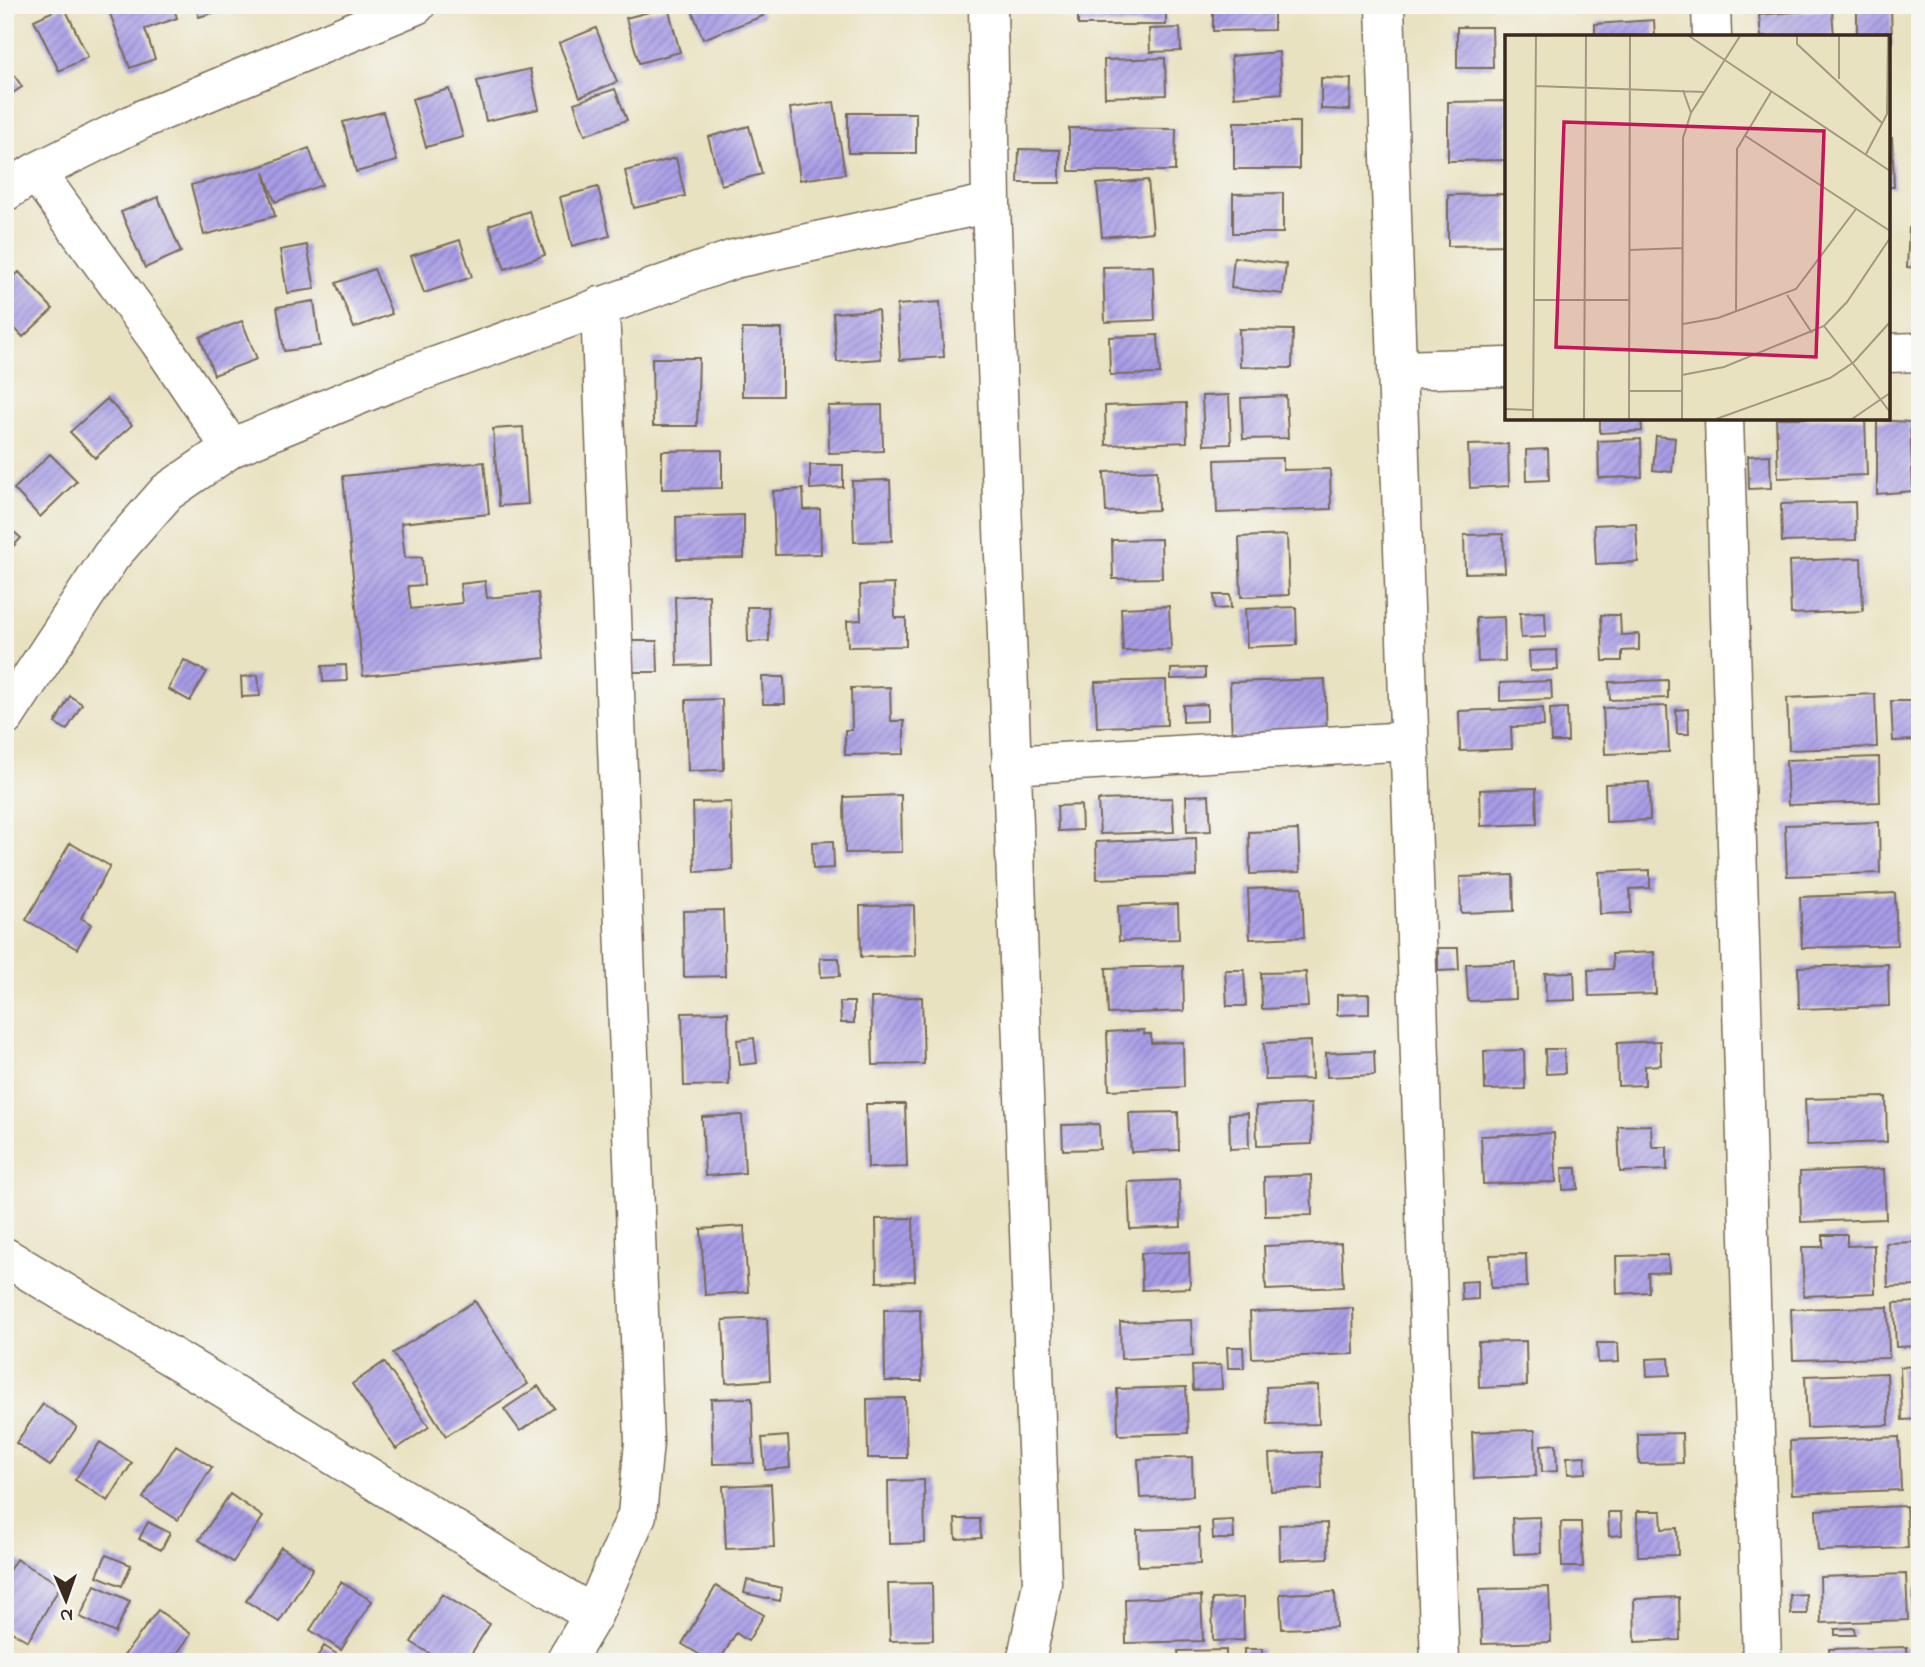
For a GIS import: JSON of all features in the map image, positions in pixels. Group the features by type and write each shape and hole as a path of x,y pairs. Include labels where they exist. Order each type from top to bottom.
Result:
{"street":[{"path":"232,448 159,341 21,182 144,119 416,5"},
{"path":"988,5 991,203 1042,1583 1027,1662"},
{"path":"1385,5 1440,1662"},
{"path":"1711,5 1712,35"},
{"path":"5,717 111,556 167,492 232,448 386,384 734,259 991,203"},
{"path":"565,1662 593,1615 636,1515 644,1442 600,306"},
{"path":"1890,353 1920,352"},
{"path":"1397,370 1505,367"},
{"path":"1724,420 1762,1662"},
{"path":"1012,765 1409,741"},
{"path":"5,1257 593,1615"}],"building":[{"path":"107,5 173,5 177,18 145,29 155,59 130,68"},
{"path":"195,5 234,5 234,6 199,17"},
{"path":"690,5 759,5 763,16 703,39"},
{"path":"789,5 829,5 829,7 789,9"},
{"path":"1078,5 1166,5 1166,25 1078,25"},
{"path":"1213,5 1274,5 1274,30 1213,31"},
{"path":"1857,5 1891,5 1892,45 1890,35 1857,35"},
{"path":"64,6 88,57 59,71 34,20"},
{"path":"668,7 680,52 639,63 626,18"},
{"path":"1832,9 1834,35 1761,35 1759,15"},
{"path":"1654,20 1655,35 1595,35 1595,24"},
{"path":"1457,27 1492,27 1493,68 1457,68"},
{"path":"596,28 617,82 580,97 559,43"},
{"path":"1180,28 1181,51 1150,52 1149,29"},
{"path":"1279,52 1282,93 1234,97 1231,56"},
{"path":"1165,58 1166,95 1105,97 1104,60"},
{"path":"5,61 22,87 5,98"},
{"path":"530,69 539,109 486,121 477,81"},
{"path":"1321,78 1351,79 1350,110 1321,109"},
{"path":"449,89 463,137 426,147 412,99"},
{"path":"615,89 627,120 585,135 574,103"},
{"path":"1505,101 1505,160 1448,161 1448,102"},
{"path":"834,102 845,174 800,180 790,108"},
{"path":"383,112 397,161 356,172 343,122"},
{"path":"848,113 916,113 916,153 848,153"},
{"path":"1234,122 1299,122 1299,169 1234,169"},
{"path":"749,126 762,174 721,185 708,137"},
{"path":"1069,128 1176,129 1175,171 1069,171"},
{"path":"1890,138 1892,138 1894,187 1890,187"},
{"path":"309,148 322,185 275,202 264,172 275,216 204,235 191,185 262,166"},
{"path":"1019,149 1060,150 1060,183 1018,183"},
{"path":"676,158 685,196 634,208 625,171"},
{"path":"1148,180 1153,232 1102,237 1097,184"},
{"path":"598,187 610,236 572,246 560,197"},
{"path":"1283,193 1283,233 1233,233 1233,194"},
{"path":"1505,194 1505,245 1448,246 1448,195"},
{"path":"158,197 181,252 145,268 121,212"},
{"path":"529,211 545,255 505,269 489,225"},
{"path":"1909,228 1920,228 1920,268 1907,267"},
{"path":"460,240 472,277 424,293 411,256"},
{"path":"307,245 315,289 287,293 280,250"},
{"path":"1234,257 1286,264 1283,294 1231,288"},
{"path":"1153,266 1155,320 1105,322 1103,267"},
{"path":"374,269 392,314 354,328 336,283"},
{"path":"19,272 53,309 23,337 5,318 5,285"},
{"path":"314,301 320,346 284,351 277,307"},
{"path":"940,302 944,357 900,360 897,305"},
{"path":"878,310 881,359 837,362 833,313"},
{"path":"242,321 257,359 214,375 200,337"},
{"path":"742,329 782,329 782,396 742,396"},
{"path":"1239,329 1293,330 1292,368 1240,367"},
{"path":"1158,335 1160,374 1110,375 1109,337"},
{"path":"652,358 699,358 697,426 653,426"},
{"path":"1229,395 1231,444 1204,445 1202,396"},
{"path":"1286,396 1288,438 1243,439 1241,398"},
{"path":"107,399 132,425 95,458 70,432"},
{"path":"1186,403 1187,442 1106,445 1105,406"},
{"path":"882,405 883,451 829,453 828,406"},
{"path":"1912,410 1920,410 1920,474 1914,475"},
{"path":"1600,420 1641,420 1642,431 1600,433"},
{"path":"1776,420 1865,420 1867,475 1778,478"},
{"path":"1877,420 1910,422 1913,491 1877,494"},
{"path":"523,427 528,504 499,506 493,429"},
{"path":"1656,436 1675,438 1672,472 1653,470"},
{"path":"1641,439 1642,477 1599,478 1598,441"},
{"path":"1508,444 1509,486 1470,488 1468,445"},
{"path":"1548,449 1549,480 1527,481 1526,450"},
{"path":"722,450 722,488 662,489 662,451"},
{"path":"50,454 77,481 40,517 14,489"},
{"path":"1770,455 1771,488 1749,489 1748,456"},
{"path":"1283,458 1283,470 1330,469 1331,509 1217,513 1215,460"},
{"path":"484,462 489,514 401,523 405,558 422,557 424,585 408,586 411,609 462,603 460,584 485,581 487,598 538,593 545,658 363,676 343,476"},
{"path":"810,465 843,465 843,487 810,489"},
{"path":"1157,470 1158,510 1106,512 1104,472"},
{"path":"890,480 892,541 854,542 852,481"},
{"path":"803,489 804,510 820,509 821,554 775,555 773,491"},
{"path":"1855,502 1856,540 1782,542 1781,504"},
{"path":"744,515 744,558 677,559 676,517"},
{"path":"1636,523 1638,562 1596,564 1594,525"},
{"path":"5,524 21,538 5,555"},
{"path":"1503,534 1505,572 1465,573 1464,535"},
{"path":"1287,535 1289,595 1241,597 1239,537"},
{"path":"1161,539 1162,578 1113,579 1112,540"},
{"path":"1861,558 1863,611 1791,614 1789,561"},
{"path":"1920,571 1920,612 1916,612 1915,572"},
{"path":"894,584 895,618 906,618 906,646 848,647 847,621 861,620 860,585"},
{"path":"709,595 711,665 677,666 675,597"},
{"path":"1214,595 1230,595 1231,608 1215,609"},
{"path":"1169,606 1171,650 1123,651 1121,608"},
{"path":"747,607 768,607 769,641 748,642"},
{"path":"1296,607 1297,645 1247,647 1245,609"},
{"path":"1545,612 1546,637 1521,638 1520,613"},
{"path":"1601,615 1620,615 1621,635 1639,634 1639,650 1622,651 1622,661 1603,661"},
{"path":"1504,617 1505,661 1478,662 1476,618"},
{"path":"629,641 657,641 658,672 629,672"},
{"path":"1557,650 1558,670 1530,671 1529,651"},
{"path":"184,660 207,672 190,701 168,689"},
{"path":"346,665 347,681 323,682 322,666"},
{"path":"1205,668 1205,678 1171,679 1171,669"},
{"path":"258,675 260,696 242,697 241,677"},
{"path":"762,677 784,677 785,704 763,704"},
{"path":"1325,679 1327,737 1232,740 1230,682"},
{"path":"1166,680 1167,725 1097,727 1095,682"},
{"path":"1668,680 1668,698 1610,700 1609,682"},
{"path":"1551,681 1552,699 1500,701 1500,683"},
{"path":"890,687 891,721 904,721 904,754 845,755 845,730 852,730 851,688"},
{"path":"1875,694 1877,747 1789,750 1787,698"},
{"path":"70,696 82,704 67,730 55,723"},
{"path":"722,699 724,770 688,771 686,700"},
{"path":"1891,701 1916,701 1918,740 1893,741"},
{"path":"1207,704 1207,721 1183,722 1183,705"},
{"path":"1667,706 1669,752 1605,754 1603,708"},
{"path":"1543,708 1544,726 1511,727 1512,749 1460,751 1459,711"},
{"path":"1567,708 1568,742 1551,742 1550,709"},
{"path":"1688,709 1689,734 1677,734 1676,710"},
{"path":"1879,757 1880,802 1788,805 1786,760"},
{"path":"1649,782 1650,820 1606,822 1605,784"},
{"path":"1536,788 1537,824 1481,826 1480,790"},
{"path":"901,795 902,852 845,853 844,797"},
{"path":"1209,795 1211,831 1187,832 1186,796"},
{"path":"1172,798 1174,832 1100,834 1098,800"},
{"path":"731,802 733,870 695,872 693,803"},
{"path":"1081,805 1082,830 1058,831 1057,806"},
{"path":"1879,822 1880,873 1787,876 1785,825"},
{"path":"1298,830 1300,872 1250,874 1249,832"},
{"path":"1196,838 1197,876 1097,879 1096,842"},
{"path":"833,841 834,868 813,869 812,842"},
{"path":"70,843 110,866 81,918 91,924 77,949 26,920"},
{"path":"1650,870 1650,888 1630,889 1631,913 1600,914 1599,872"},
{"path":"1513,875 1514,911 1461,913 1460,877"},
{"path":"1302,887 1304,937 1250,939 1248,889"},
{"path":"1895,893 1897,945 1802,948 1800,897"},
{"path":"1178,904 1179,939 1119,941 1118,906"},
{"path":"914,905 915,956 861,957 860,906"},
{"path":"723,910 725,976 684,977 683,911"},
{"path":"1438,948 1458,948 1459,970 1438,971"},
{"path":"1654,952 1656,994 1589,996 1588,970 1613,969 1612,954"},
{"path":"820,958 839,958 840,976 821,977"},
{"path":"1515,962 1516,999 1468,1001 1466,964"},
{"path":"1888,964 1889,1006 1799,1009 1798,967"},
{"path":"1183,966 1184,1011 1108,1014 1106,968"},
{"path":"1225,970 1244,970 1246,1006 1227,1006"},
{"path":"1306,972 1308,1007 1262,1009 1261,973"},
{"path":"1574,972 1575,1000 1546,1001 1545,973"},
{"path":"1369,994 1369,1014 1337,1015 1337,995"},
{"path":"922,997 924,1064 873,1065 871,998"},
{"path":"840,1002 854,1002 854,1023 841,1023"},
{"path":"728,1012 729,1085 684,1086 682,1013"},
{"path":"1144,1030 1144,1034 1151,1034 1151,1043 1183,1042 1184,1087 1109,1090 1107,1032"},
{"path":"754,1038 757,1063 740,1065 737,1040"},
{"path":"1311,1041 1312,1079 1265,1080 1264,1043"},
{"path":"1660,1041 1661,1065 1645,1066 1645,1085 1618,1086 1617,1043"},
{"path":"1545,1049 1564,1049 1565,1073 1546,1074"},
{"path":"1524,1050 1525,1089 1485,1090 1484,1051"},
{"path":"1374,1051 1375,1075 1327,1077 1326,1053"},
{"path":"1886,1097 1887,1142 1807,1145 1805,1099"},
{"path":"866,1104 905,1104 907,1167 868,1168"},
{"path":"1311,1104 1312,1144 1257,1146 1256,1106"},
{"path":"1178,1112 1179,1150 1131,1152 1129,1113"},
{"path":"1248,1113 1249,1148 1230,1149 1229,1114"},
{"path":"742,1115 745,1173 705,1176 702,1117"},
{"path":"1099,1124 1100,1149 1063,1150 1062,1125"},
{"path":"1651,1125 1652,1147 1667,1147 1667,1170 1620,1172 1618,1126"},
{"path":"1554,1133 1556,1182 1483,1184 1481,1136"},
{"path":"1562,1168 1577,1168 1578,1189 1563,1190"},
{"path":"1884,1169 1886,1219 1801,1222 1800,1172"},
{"path":"1311,1175 1312,1215 1265,1216 1264,1177"},
{"path":"1179,1180 1181,1227 1130,1229 1128,1182"},
{"path":"913,1218 915,1281 877,1282 876,1219"},
{"path":"744,1226 748,1292 705,1295 701,1229"},
{"path":"1823,1235 1847,1235 1847,1246 1874,1245 1875,1293 1804,1296 1802,1247 1823,1247"},
{"path":"1916,1242 1918,1286 1888,1287 1886,1243"},
{"path":"1341,1243 1343,1287 1266,1290 1264,1246"},
{"path":"1189,1252 1190,1288 1142,1290 1141,1253"},
{"path":"1526,1254 1527,1287 1491,1288 1490,1255"},
{"path":"1668,1255 1669,1272 1648,1273 1649,1292 1617,1294 1616,1256"},
{"path":"1478,1281 1478,1299 1462,1300 1461,1282"},
{"path":"475,1301 528,1384 446,1436 393,1353"},
{"path":"1920,1302 1920,1346 1896,1347 1894,1303"},
{"path":"1888,1307 1889,1358 1793,1360 1791,1309"},
{"path":"1353,1308 1354,1354 1252,1358 1250,1312"},
{"path":"920,1309 922,1381 885,1381 884,1310"},
{"path":"767,1318 770,1380 726,1383 723,1320"},
{"path":"1191,1320 1193,1356 1121,1359 1120,1322"},
{"path":"1526,1341 1527,1386 1479,1388 1478,1342"},
{"path":"1597,1343 1618,1343 1619,1362 1598,1363"},
{"path":"1227,1347 1243,1347 1244,1368 1228,1368"},
{"path":"1669,1358 1670,1375 1647,1376 1646,1359"},
{"path":"384,1362 429,1427 396,1449 352,1384"},
{"path":"1221,1365 1222,1389 1193,1390 1192,1366"},
{"path":"1920,1366 1920,1419 1902,1420 1900,1367"},
{"path":"1887,1373 1889,1425 1807,1428 1805,1376"},
{"path":"1318,1385 1319,1424 1268,1425 1266,1387"},
{"path":"538,1386 554,1408 520,1431 504,1409"},
{"path":"1186,1387 1188,1433 1118,1435 1117,1389"},
{"path":"752,1398 754,1463 713,1464 711,1399"},
{"path":"905,1398 907,1458 868,1458 867,1399"},
{"path":"43,1404 77,1427 50,1466 16,1443"},
{"path":"1535,1430 1536,1476 1474,1479 1472,1432"},
{"path":"1682,1433 1683,1463 1639,1464 1638,1434"},
{"path":"788,1436 790,1468 765,1470 762,1438"},
{"path":"1899,1437 1901,1490 1792,1494 1790,1441"},
{"path":"100,1442 132,1463 108,1501 75,1480"},
{"path":"1556,1444 1557,1471 1542,1472 1541,1445"},
{"path":"176,1445 212,1467 178,1520 143,1498"},
{"path":"1321,1452 1322,1489 1271,1491 1269,1454"},
{"path":"1585,1456 1586,1473 1568,1474 1567,1457"},
{"path":"1192,1457 1193,1496 1140,1498 1138,1459"},
{"path":"924,1480 925,1543 889,1544 888,1481"},
{"path":"771,1484 774,1547 726,1549 723,1486"},
{"path":"230,1494 263,1517 233,1562 199,1540"},
{"path":"1906,1506 1908,1548 1818,1551 1816,1510"},
{"path":"1637,1511 1661,1511 1662,1529 1677,1528 1678,1555 1638,1556"},
{"path":"1608,1512 1621,1512 1622,1535 1609,1536"},
{"path":"1540,1517 1541,1553 1514,1554 1512,1518"},
{"path":"955,1519 980,1519 981,1538 956,1539"},
{"path":"1233,1520 1234,1539 1213,1539 1212,1521"},
{"path":"148,1522 170,1533 161,1550 139,1539"},
{"path":"1561,1522 1581,1522 1583,1567 1562,1567"},
{"path":"1327,1523 1328,1558 1280,1560 1279,1525"},
{"path":"1199,1528 1200,1564 1138,1566 1137,1530"},
{"path":"281,1547 313,1568 279,1622 246,1601"},
{"path":"106,1555 131,1565 122,1586 97,1576"},
{"path":"16,1559 61,1585 28,1641 5,1628 5,1577"},
{"path":"1906,1574 1908,1620 1821,1623 1820,1577"},
{"path":"747,1580 782,1588 780,1601 744,1593"},
{"path":"341,1582 372,1601 341,1650 310,1630"},
{"path":"932,1583 933,1640 890,1641 888,1584"},
{"path":"95,1585 130,1601 115,1633 80,1617"},
{"path":"716,1586 764,1615 748,1641 736,1633 719,1662 712,1662 682,1644"},
{"path":"1549,1587 1551,1642 1482,1644 1480,1589"},
{"path":"1913,1590 1920,1590 1920,1618 1914,1618"},
{"path":"1335,1592 1336,1627 1282,1629 1280,1594"},
{"path":"442,1594 490,1624 466,1662 443,1662 411,1642"},
{"path":"1806,1594 1807,1614 1791,1614 1790,1595"},
{"path":"1201,1596 1203,1641 1126,1643 1125,1599"},
{"path":"1679,1597 1680,1640 1635,1642 1634,1599"},
{"path":"1243,1598 1244,1640 1213,1641 1212,1599"},
{"path":"158,1610 191,1634 171,1662 127,1662 122,1658"},
{"path":"1854,1628 1855,1635 1835,1635 1835,1629"},
{"path":"324,1646 340,1656 336,1662 314,1662"},
{"path":"1907,1647 1908,1662 1830,1662 1829,1649"},
{"path":"1244,1649 1262,1649 1262,1662 1244,1662"},
{"path":"1226,1650 1226,1660 1179,1662 1178,1651"}]}
